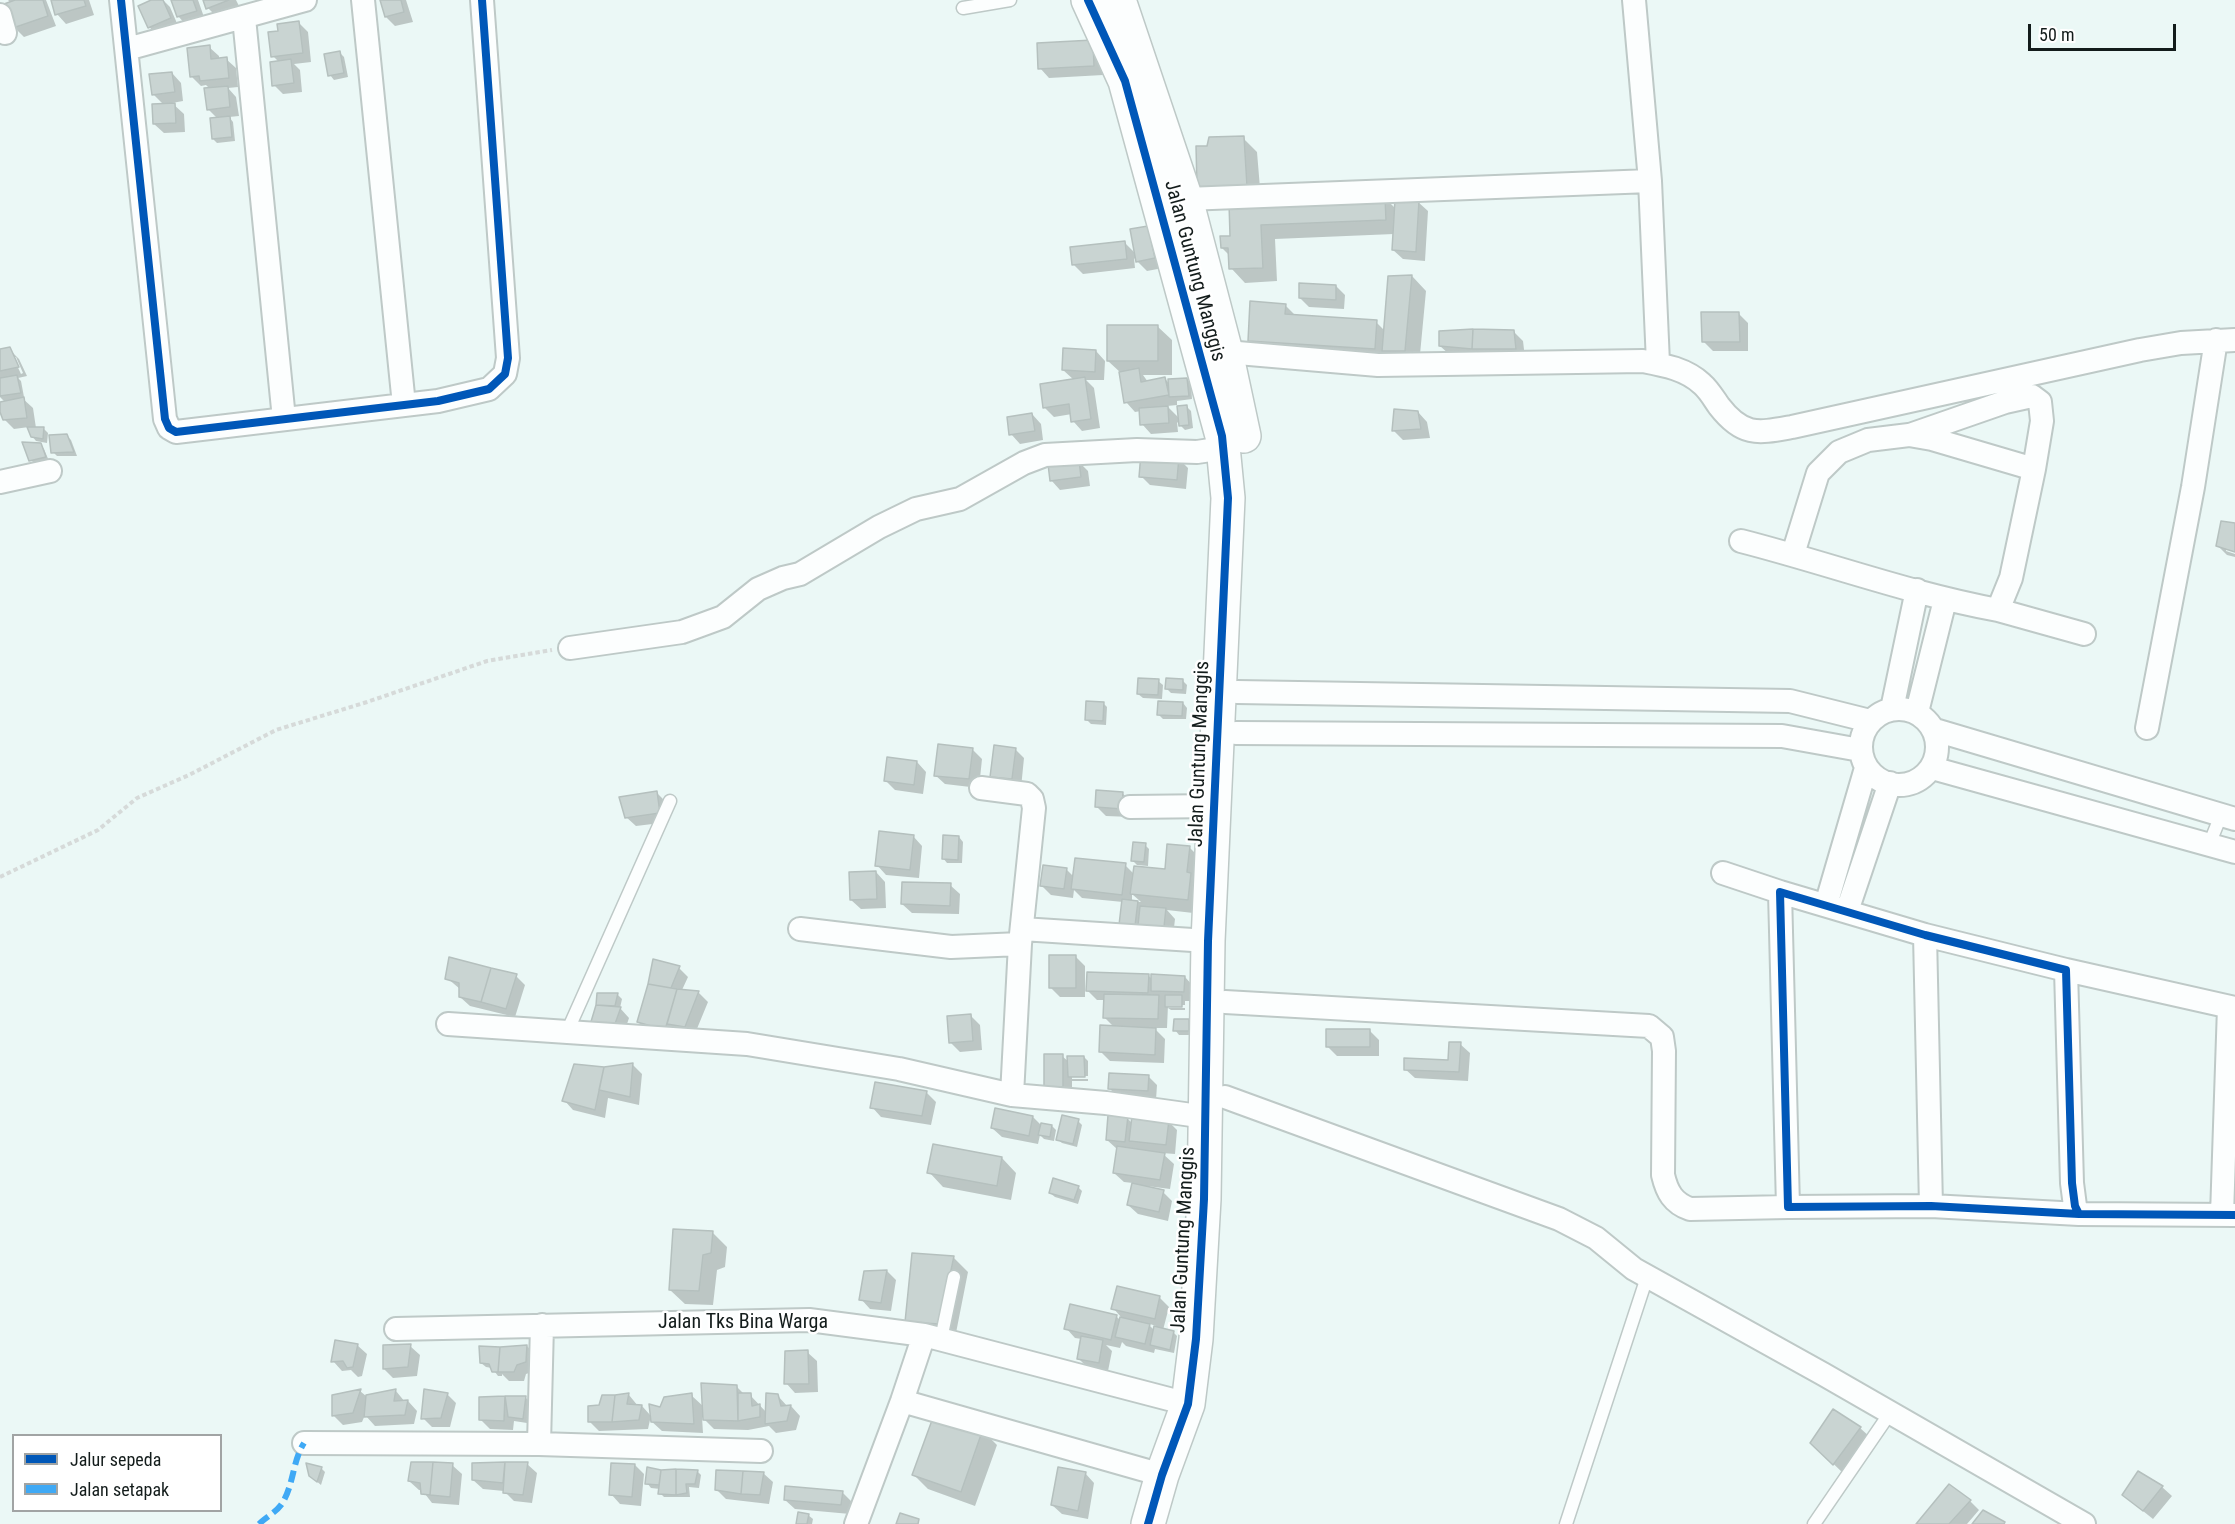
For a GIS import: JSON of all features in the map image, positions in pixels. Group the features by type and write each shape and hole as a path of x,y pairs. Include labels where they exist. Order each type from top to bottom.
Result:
{"street":[{"path":"121,0 166,423 176,432 438,401 489,389 505,374 508,358 482,0"},
{"path":"128,49 305,0"},
{"path":"363,0 404,405"},
{"name":"Jalan Guntung Manggis","path":"1088,0 1125,81 1224,448 1228,498 1208,941 1215,1107 1210,1395 1169,1524"},
{"name":"Jalan Guntung Manggis","path":"1119,0 1186,200 1226,352 1245,443 1248,489 1237,692 1225,1002 1204,1199 1196,1339 1188,1404 1162,1475 1148,1524"},
{"path":"1634,0 1650,181 1658,363"},
{"path":"244,18 284,419"},
{"path":"1186,200 1650,181"},
{"path":"1226,352 1378,365 1643,361 1658,363 1672,366 1702,384 1727,417 1739,427 1757,433 2140,350 2181,343 2225,340 2193,487 2147,728"},
{"path":"1793,554 1818,473 1839,452 1869,440 1909,435 2005,402 2032,396 2040,402 2042,422 2011,578 1998,610"},
{"path":"1909,435 2034,470"},
{"path":"570,648 682,632 723,617 758,589 783,578 800,574 879,526 916,509 960,499 1024,463 1045,455 1137,450 1197,452 1224,448"},
{"path":"0,481 50,471"},
{"path":"1741,541 1793,554 1945,600 1998,610 2084,634"},
{"path":"1892,709 1917,590"},
{"path":"1917,712 1945,600"},
{"path":"1237,692 1790,701 1870,721"},
{"path":"1837,908 1863,759 1862,734 1870,721 1892,709 1917,712 1935,730 2228,817"},
{"path":"1236,734 1782,736 1863,759 1880,781 1899,786 1917,781 1932,768 1938,750 1935,730"},
{"path":"1932,768 2235,852"},
{"path":"1837,908 1890,783"},
{"path":"981,788 1027,794 1032,799 1034,808 1021,937 1011,1095"},
{"path":"1130,807 1214,806"},
{"path":"1225,1002 1649,1026 1662,1037 1665,1051 1664,1175 1666,1189 1680,1206 1690,1209 1930,1206 2079,1214 2228,1215 2232,1007 2066,970 1925,935 1723,873"},
{"path":"1779,892 1788,1207"},
{"path":"800,929 951,947 1021,937 1208,941"},
{"path":"1925,935 1930,1206"},
{"path":"2066,970 2073,1183 2075,1206 2079,1214"},
{"path":"448,1024 713,1041 797,1051 898,1069 1011,1095 1106,1103 1215,1107 1559,1219 1596,1238 1647,1277 2084,1524"},
{"name":"Jalan Tks Bina Warga","path":"396,1329 809,1320 933,1337 1188,1404"},
{"path":"539,1444 542,1325"},
{"path":"856,1524 902,1401 933,1337"},
{"path":"902,1401 1162,1475"},
{"path":"304,1443 539,1444 761,1451"}],"lane":[{"path":"963,8 1010,0"},
{"path":"567,1032 670,801"},
{"path":"2209,845 2228,817"},
{"path":"933,1337 954,1277"},
{"path":"1566,1524 1647,1277"},
{"path":"1814,1524 1890,1413"}],"path":[{"path":"0,877 98,830 137,798 189,775 276,730 368,702 487,661 570,648"}],"building":[{"path":"15,0 43,0 48,16 13,28 4,4"},
{"path":"51,0 84,0 86,6 55,15"},
{"path":"151,0 163,0 171,18 148,28 138,6"},
{"path":"171,0 193,0 197,11 177,17"},
{"path":"203,0 229,0 206,9"},
{"path":"380,0 401,0 404,12 385,17"},
{"path":"299,21 303,53 271,57 268,32 278,31 277,24"},
{"path":"1093,40 1094,66 1038,69 1037,43"},
{"path":"210,45 211,59 227,57 229,78 200,81 199,76 190,77 187,48"},
{"path":"340,51 344,73 328,76 324,54"},
{"path":"291,59 294,83 272,86 270,62"},
{"path":"172,72 175,92 152,95 149,74"},
{"path":"228,86 230,107 207,110 204,88"},
{"path":"175,103 176,123 153,124 152,104"},
{"path":"230,116 232,137 212,139 210,118"},
{"path":"1244,136 1247,186 1197,187 1196,146 1207,146 1209,137"},
{"path":"1385,196 1386,220 1261,225 1263,268 1229,269 1228,248 1221,248 1220,236 1230,236 1229,203"},
{"path":"1395,199 1419,201 1416,252 1392,250"},
{"path":"1148,226 1155,258 1136,262 1130,229"},
{"path":"1125,241 1127,259 1072,265 1070,247"},
{"path":"1412,275 1405,351 1382,351 1388,276"},
{"path":"1299,283 1336,285 1336,300 1299,298"},
{"path":"1250,301 1286,304 1285,314 1377,320 1375,349 1248,341"},
{"path":"1701,312 1739,312 1740,342 1702,342"},
{"path":"1107,325 1158,325 1158,361 1107,361"},
{"path":"1473,329 1472,349 1439,346 1439,331"},
{"path":"1473,329 1514,330 1516,349 1472,349"},
{"path":"10,347 19,367 0,371 0,349"},
{"path":"1063,348 1096,350 1095,372 1062,370"},
{"path":"1139,368 1141,382 1165,377 1169,395 1124,403 1119,372"},
{"path":"17,375 21,393 0,396 0,378"},
{"path":"1085,377 1091,419 1071,422 1069,404 1043,408 1040,384"},
{"path":"1187,378 1189,396 1169,397 1168,379"},
{"path":"24,397 27,418 3,420 0,402"},
{"path":"1187,405 1189,425 1179,426 1177,406"},
{"path":"1168,406 1169,423 1140,425 1139,408"},
{"path":"1394,409 1418,411 1421,429 1392,431"},
{"path":"1032,413 1035,431 1009,435 1007,417"},
{"path":"27,427 44,427 43,439 31,437"},
{"path":"67,434 74,452 51,453 49,435"},
{"path":"22,442 41,443 46,457 29,461"},
{"path":"1141,453 1179,457 1177,480 1139,477"},
{"path":"1079,460 1081,477 1050,481 1048,464"},
{"path":"2221,521 2235,523 2235,552 2216,546"},
{"path":"1138,678 1159,679 1158,695 1137,694"},
{"path":"1166,678 1183,679 1183,690 1165,689"},
{"path":"1086,701 1104,702 1103,721 1085,720"},
{"path":"1158,701 1183,702 1182,716 1157,715"},
{"path":"938,744 973,748 969,779 934,776"},
{"path":"994,745 1016,748 1012,779 990,777"},
{"path":"887,757 917,761 914,785 884,781"},
{"path":"1096,790 1123,792 1122,809 1095,807"},
{"path":"657,791 660,813 625,818 619,797"},
{"path":"879,831 914,835 910,870 875,866"},
{"path":"943,835 959,836 958,860 942,859"},
{"path":"1133,842 1146,843 1144,862 1131,861"},
{"path":"1167,844 1190,846 1187,872 1191,873 1188,900 1130,894 1134,866 1165,869"},
{"path":"1075,858 1126,863 1122,895 1071,889"},
{"path":"1043,865 1067,868 1064,889 1040,886"},
{"path":"876,871 877,899 850,900 849,872"},
{"path":"902,882 951,883 950,906 901,904"},
{"path":"1122,899 1138,901 1135,926 1119,925"},
{"path":"1140,906 1166,908 1164,927 1138,925"},
{"path":"1049,955 1076,955 1076,988 1049,988"},
{"path":"449,957 491,968 481,1002 459,997 459,983 445,979"},
{"path":"653,959 680,966 671,988 648,984"},
{"path":"491,968 517,974 506,1009 481,1002"},
{"path":"1087,972 1149,974 1148,993 1086,991"},
{"path":"1151,974 1185,976 1184,992 1151,991"},
{"path":"648,984 677,989 665,1030 637,1022"},
{"path":"677,989 699,991 685,1027 667,1024"},
{"path":"597,993 618,993 615,1006 596,1005"},
{"path":"1104,994 1159,995 1158,1019 1103,1018"},
{"path":"1165,995 1182,995 1182,1007 1165,1007"},
{"path":"596,1005 621,1007 615,1024 590,1025"},
{"path":"971,1014 973,1041 949,1043 947,1016"},
{"path":"1174,1019 1189,1019 1189,1031 1173,1031"},
{"path":"1100,1025 1156,1028 1155,1055 1099,1052"},
{"path":"1326,1029 1370,1029 1370,1047 1326,1047"},
{"path":"1449,1042 1461,1042 1459,1072 1404,1070 1404,1058 1448,1060"},
{"path":"1044,1054 1063,1054 1063,1087 1044,1087"},
{"path":"1067,1056 1084,1056 1085,1077 1068,1077"},
{"path":"633,1063 630,1097 599,1090 604,1067"},
{"path":"574,1064 604,1067 595,1110 562,1101"},
{"path":"1109,1073 1149,1075 1148,1091 1108,1089"},
{"path":"875,1082 927,1091 922,1116 870,1108"},
{"path":"995,1108 1033,1116 1029,1136 991,1128"},
{"path":"1062,1115 1079,1119 1073,1144 1056,1140"},
{"path":"1108,1115 1128,1116 1125,1142 1106,1140"},
{"path":"1132,1116 1169,1120 1166,1145 1129,1141"},
{"path":"1041,1123 1052,1125 1050,1137 1038,1135"},
{"path":"933,1144 1002,1157 997,1186 927,1173"},
{"path":"1117,1146 1165,1153 1160,1180 1113,1173"},
{"path":"1053,1178 1079,1186 1074,1200 1049,1193"},
{"path":"1132,1183 1164,1190 1159,1212 1127,1205"},
{"path":"673,1229 713,1231 711,1253 703,1255 699,1291 669,1290"},
{"path":"912,1253 954,1256 940,1324 905,1322"},
{"path":"887,1270 881,1303 859,1300 864,1271"},
{"path":"1117,1286 1160,1296 1155,1319 1111,1309"},
{"path":"1070,1304 1117,1315 1111,1340 1064,1329"},
{"path":"1120,1317 1150,1324 1145,1344 1115,1337"},
{"path":"1154,1326 1174,1331 1170,1350 1150,1345"},
{"path":"1081,1336 1103,1340 1099,1363 1077,1359"},
{"path":"335,1340 358,1344 353,1367 347,1368 343,1361 331,1362"},
{"path":"411,1344 408,1367 383,1369 383,1345"},
{"path":"527,1345 526,1362 517,1365 514,1372 498,1372 500,1347"},
{"path":"479,1346 500,1347 498,1372 492,1372 489,1364 480,1363"},
{"path":"808,1350 809,1384 784,1384 785,1351"},
{"path":"701,1383 737,1385 738,1421 703,1420"},
{"path":"361,1389 353,1413 332,1416 332,1395"},
{"path":"396,1389 394,1401 408,1400 405,1415 364,1417 366,1395"},
{"path":"424,1389 448,1393 441,1418 421,1419"},
{"path":"629,1393 627,1404 642,1405 639,1420 612,1422 615,1395"},
{"path":"692,1393 694,1424 651,1422 649,1404 660,1407 664,1397"},
{"path":"738,1393 751,1393 752,1406 760,1404 760,1417 738,1421"},
{"path":"766,1393 778,1394 781,1406 791,1405 787,1421 765,1424"},
{"path":"602,1395 615,1395 612,1422 588,1422 588,1406 599,1405"},
{"path":"505,1396 526,1396 523,1419 508,1417"},
{"path":"505,1396 504,1421 479,1420 479,1397"},
{"path":"1833,1409 1861,1427 1833,1465 1810,1443"},
{"path":"935,1412 983,1429 961,1492 912,1475"},
{"path":"411,1462 433,1462 430,1495 421,1494 420,1483 408,1481"},
{"path":"433,1462 453,1463 450,1497 430,1495"},
{"path":"505,1462 528,1462 523,1495 503,1493"},
{"path":"505,1462 503,1483 472,1480 472,1463"},
{"path":"306,1463 322,1467 317,1482 309,1476"},
{"path":"611,1463 635,1464 632,1497 609,1495"},
{"path":"647,1467 661,1470 659,1485 645,1484"},
{"path":"1058,1467 1086,1472 1078,1511 1051,1505"},
{"path":"676,1469 698,1470 695,1484 686,1484 687,1493 676,1495"},
{"path":"676,1469 676,1495 658,1494 661,1470"},
{"path":"716,1470 743,1471 741,1494 715,1490"},
{"path":"743,1471 764,1472 760,1495 741,1494"},
{"path":"2138,1471 2163,1486 2143,1511 2122,1495"},
{"path":"1949,1484 1971,1500 1949,1524 1916,1524"},
{"path":"785,1486 843,1491 841,1505 784,1500"},
{"path":"1983,1510 2005,1522 2004,1524 1972,1524"},
{"path":"798,1512 809,1514 807,1524 796,1524"},
{"path":"900,1513 919,1519 918,1524 896,1524"}],"marked path":[{"path":"259,1524 279,1508 285,1498 304,1443"}],"cycle path":[{"path":"121,0 165,419 169,428 176,432 438,401 489,389 505,374 508,358 482,0"},
{"path":"1088,0 1125,81 1222,436 1228,498 1208,941 1204,1199 1196,1339 1188,1404 1162,1475 1148,1524"},
{"path":"2079,1214 1931,1206 1788,1207 1780,892 1925,935 2066,970 2072,1183 2075,1206 2079,1214 2235,1215"}]}
